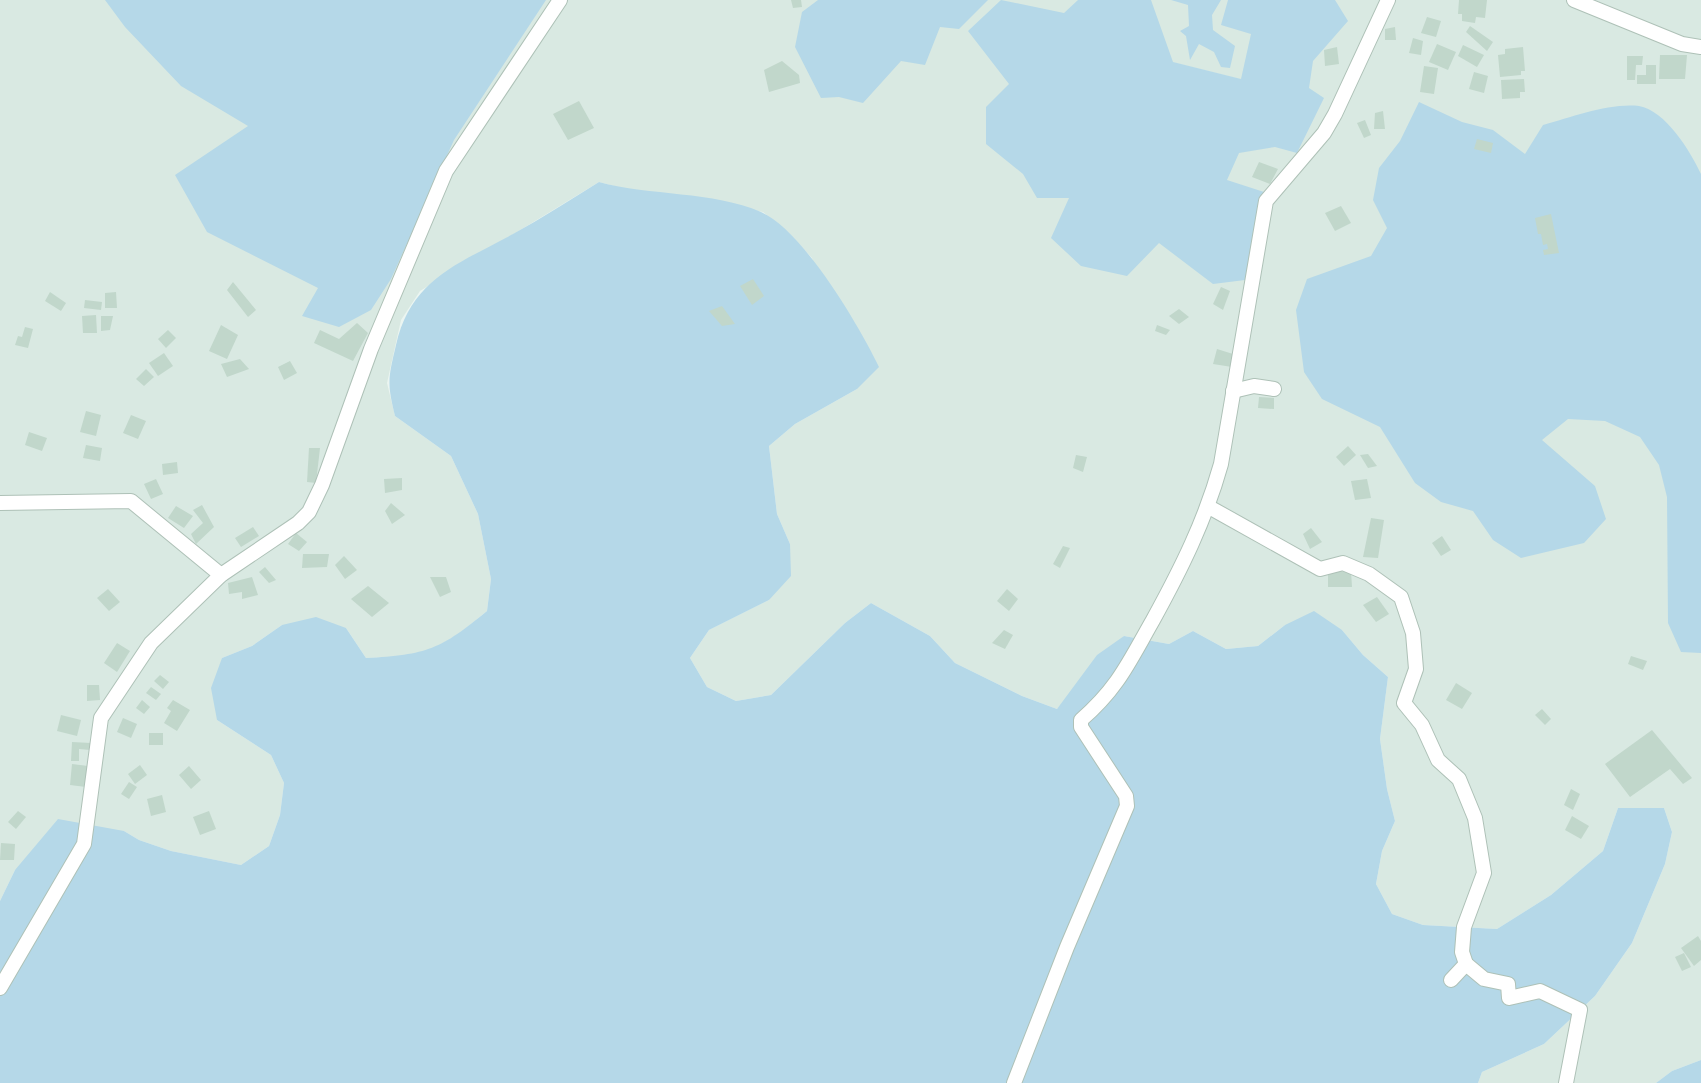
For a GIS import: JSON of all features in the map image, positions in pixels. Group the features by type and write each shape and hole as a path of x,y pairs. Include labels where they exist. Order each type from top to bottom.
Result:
{"street":[{"path":"0,988 84,844 101,718 152,643 221,575 298,523 309,512 322,485 371,349 446,171 560,0"},
{"path":"1014,1083 1067,947 1127,806 1126,796 1081,727 1081,720 1117,686 1190,553 1209,507 1221,464 1266,201 1324,133 1388,0"},
{"path":"1574,0 1682,44 1701,47"},
{"path":"1233,391 1254,386 1274,389"},
{"path":"0,503 36,505 131,501 221,575"},
{"path":"1209,507 1320,568 1343,563 1369,573 1401,597 1413,633 1416,669 1404,703 1422,725 1438,760 1459,779 1475,818 1484,873 1464,927 1462,952 1466,964 1484,978 1508,984 1509,998 1540,992 1580,1010 1566,1083"},
{"path":"1451,980 1466,964"}],"shaded area":[{"path":"0,0 1701,0 1701,1060 1672,1071 1656,1083 1478,1083 1482,1072 1544,1044 1595,996 1632,943 1665,864 1672,832 1664,808 1618,808 1603,851 1551,895 1497,929 1423,925 1392,914 1376,884 1382,851 1395,821 1387,789 1380,739 1388,677 1363,655 1342,630 1285,625 1258,646 1226,649 1193,631 1169,644 1124,636 1057,709 1022,696 955,663 930,636 871,603 845,623 771,695 736,701 707,687 690,658 709,630 769,600 790,544 777,514 769,446 795,424 857,389 812,258 790,234 763,212 663,193 629,190 599,182 420,291 401,320 387,383 395,416 451,456 478,514 491,579 487,611 460,633 432,650 398,657 366,658 346,628 282,625 252,646 222,658 217,720 271,755 284,783 280,815 269,846 241,865 171,851 139,840 124,831 15,870 0,901"},
{"path":"105,0 546,0 454,140 391,279 371,310 339,327 302,316 318,288 207,232 175,175 248,126 181,86 125,27"},
{"path":"818,0 988,0 959,29 940,27 925,65 901,61 863,103 839,97 821,98 795,47 802,12"},
{"path":"1001,0 1064,13 1078,0 1151,0 1173,62 1241,79 1251,34 1221,25 1228,0 1335,0 1348,21 1313,61 1309,88 1324,98 1297,153 1275,147 1239,153 1227,180 1264,192 1245,280 1213,284 1159,243 1127,276 1081,266 1051,238 1069,198 1037,198 1023,174 986,144 986,107 1009,84 968,31"},
{"path":"1171,0 1221,0 1212,15 1213,30 1235,46 1230,68 1221,67 1214,52 1199,44 1190,60 1186,36 1180,31 1189,26 1188,5"},
{"path":"1419,102 1462,122 1493,130 1525,154 1543,125 1603,109 1639,106 1649,109 1667,123 1697,165 1701,174 1701,653 1681,652 1668,623 1667,497 1659,465 1640,437 1605,421 1568,419 1542,440 1595,486 1606,519 1584,543 1521,558 1493,540 1473,511 1441,502 1415,483 1380,427 1322,399 1304,372 1296,310 1307,279 1371,256 1387,228 1373,200 1379,168 1400,141"},
{"path":"599,182 639,190 723,200 761,212 777,222 794,238 828,281 858,328 879,367 857,389 795,424 769,446 777,514 790,544 791,576 769,600 709,630 690,658 707,687 736,701 771,695 845,623 871,603 930,636 955,663 1022,696 1057,709 1097,655 1124,636 1169,644 1193,631 1226,649 1258,646 1285,625 1314,611 1342,630 1363,655 1388,677 1380,739 1387,789 1395,821 1382,851 1376,884 1392,914 1423,925 1497,929 1551,895 1603,851 1618,808 1664,808 1672,832 1665,864 1632,943 1595,996 1544,1044 1482,1072 1478,1083 0,1083 0,901 15,870 58,819 124,831 139,840 171,851 241,865 269,846 280,815 284,783 271,755 217,720 211,688 222,658 252,646 282,625 316,617 346,628 366,658 404,655 445,642 487,611 491,579 478,514 451,456 395,416 389,381 396,345 403,323 413,304 440,276 535,222"},
{"path":"1701,1060 1701,1083 1656,1083 1672,1071"}],"building":[{"path":"791,0 801,0 802,7 793,8"},
{"path":"1459,0 1487,0 1485,18 1476,17 1475,23 1462,21 1462,14 1458,14"},
{"path":"1427,17 1441,21 1436,37 1421,33"},
{"path":"1470,26 1493,42 1487,51 1466,32"},
{"path":"1395,27 1396,40 1385,40 1385,29"},
{"path":"1413,38 1423,41 1421,55 1409,53"},
{"path":"1437,44 1456,52 1448,70 1429,62"},
{"path":"1463,45 1484,55 1477,67 1458,56"},
{"path":"1337,47 1339,64 1325,66 1324,50"},
{"path":"1523,47 1525,71 1521,71 1521,75 1500,77 1498,55 1505,54 1505,49"},
{"path":"1660,55 1687,55 1685,79 1659,79"},
{"path":"1627,56 1643,56 1642,65 1636,65 1635,80 1627,80"},
{"path":"782,61 799,75 800,83 769,92 764,70"},
{"path":"1646,65 1656,65 1656,84 1637,84 1637,75 1646,75"},
{"path":"1424,66 1438,68 1434,94 1420,92"},
{"path":"1474,72 1488,76 1484,93 1469,89"},
{"path":"1524,79 1525,92 1520,92 1520,98 1502,99 1501,80"},
{"path":"579,101 594,128 568,140 553,114"},
{"path":"1383,111 1385,129 1374,129 1375,113"},
{"path":"1365,120 1371,135 1364,138 1357,123"},
{"path":"1477,139 1493,143 1491,153 1474,149"},
{"path":"1259,162 1278,169 1270,184 1252,177"},
{"path":"1341,206 1351,223 1335,231 1325,213"},
{"path":"1551,214 1559,253 1544,255 1543,250 1548,249 1547,244 1543,245 1535,218"},
{"path":"753,279 764,296 752,305 740,286"},
{"path":"233,282 256,310 248,317 227,290"},
{"path":"1221,287 1230,291 1223,310 1213,304"},
{"path":"50,292 66,303 61,311 45,301"},
{"path":"116,292 117,308 105,308 105,293"},
{"path":"85,300 102,302 101,310 84,308"},
{"path":"722,306 735,324 722,326 709,311"},
{"path":"1179,309 1189,317 1179,324 1169,316"},
{"path":"96,315 97,333 83,333 82,316"},
{"path":"101,316 113,316 110,330 101,331"},
{"path":"357,323 368,333 353,361 314,343 320,330 339,339"},
{"path":"221,325 238,335 227,359 209,351"},
{"path":"1157,325 1170,330 1166,335 1155,331"},
{"path":"25,327 33,329 28,348 15,345 18,336 22,337"},
{"path":"168,330 176,338 166,348 158,339"},
{"path":"1217,349 1233,354 1232,367 1213,364"},
{"path":"164,353 173,366 158,376 149,363"},
{"path":"240,359 249,369 227,377 221,364"},
{"path":"290,361 297,373 284,380 278,367"},
{"path":"146,369 154,377 144,386 136,379"},
{"path":"1259,397 1274,398 1274,409 1258,408"},
{"path":"86,411 101,415 96,436 80,432"},
{"path":"131,415 146,421 138,439 123,433"},
{"path":"29,432 47,438 42,451 25,445"},
{"path":"86,445 102,448 100,461 83,458"},
{"path":"1348,446 1356,455 1344,466 1336,457"},
{"path":"309,448 320,448 316,483 307,482"},
{"path":"1368,454 1377,466 1368,468 1360,455"},
{"path":"1076,455 1087,457 1083,472 1073,468"},
{"path":"177,462 178,473 163,475 162,464"},
{"path":"402,478 402,490 385,493 384,479"},
{"path":"156,479 163,494 151,499 144,484"},
{"path":"1367,479 1371,498 1355,500 1351,481"},
{"path":"391,503 405,515 392,524 385,511"},
{"path":"202,505 214,527 196,544 191,534 203,523 193,510"},
{"path":"176,506 193,516 184,528 168,518"},
{"path":"1371,518 1384,520 1378,558 1363,557"},
{"path":"253,527 259,536 241,547 235,538"},
{"path":"1311,528 1322,542 1310,549 1303,534"},
{"path":"296,533 307,542 299,551 288,544"},
{"path":"1442,536 1451,550 1441,556 1432,543"},
{"path":"1063,546 1070,548 1060,568 1053,564"},
{"path":"303,554 329,554 327,567 302,568"},
{"path":"344,556 357,570 345,579 335,565"},
{"path":"265,567 276,580 269,583 259,572"},
{"path":"1351,571 1352,587 1328,587 1328,572"},
{"path":"252,577 258,595 242,599 242,592 229,594 228,583"},
{"path":"430,577 446,577 451,592 440,597"},
{"path":"368,586 389,603 372,617 351,599"},
{"path":"108,589 120,602 109,611 97,598"},
{"path":"1007,589 1018,599 1009,611 997,601"},
{"path":"1377,597 1389,614 1376,622 1363,605"},
{"path":"1004,630 1013,635 1005,649 992,643"},
{"path":"117,643 130,651 117,672 104,663"},
{"path":"1631,656 1647,661 1643,670 1628,664"},
{"path":"160,675 169,682 163,689 154,681"},
{"path":"1456,683 1472,693 1462,709 1446,700"},
{"path":"87,685 99,685 100,700 87,701"},
{"path":"151,687 161,694 156,700 146,693"},
{"path":"142,700 150,707 144,714 136,708"},
{"path":"173,700 190,710 177,731 164,723 171,711 167,708"},
{"path":"1542,709 1551,719 1545,725 1535,715"},
{"path":"61,715 81,720 77,736 57,731"},
{"path":"123,718 137,724 131,738 117,732"},
{"path":"1652,730 1692,778 1683,784 1670,769 1630,797 1605,764"},
{"path":"149,733 163,733 163,745 149,745"},
{"path":"72,742 91,743 90,750 79,749 79,761 71,761"},
{"path":"72,764 88,766 86,787 70,785"},
{"path":"140,765 147,775 135,784 128,774"},
{"path":"189,766 201,780 191,789 179,775"},
{"path":"129,782 137,787 129,799 121,794"},
{"path":"1571,789 1580,794 1573,810 1564,805"},
{"path":"162,795 166,812 151,816 147,799"},
{"path":"18,811 26,817 16,829 8,822"},
{"path":"209,811 216,829 200,835 193,817"},
{"path":"1572,816 1589,826 1581,839 1565,830"},
{"path":"1,843 15,844 14,860 0,860"},
{"path":"1698,936 1701,941 1701,960 1694,966 1681,948"},
{"path":"1684,953 1691,967 1682,971 1675,957"}]}
